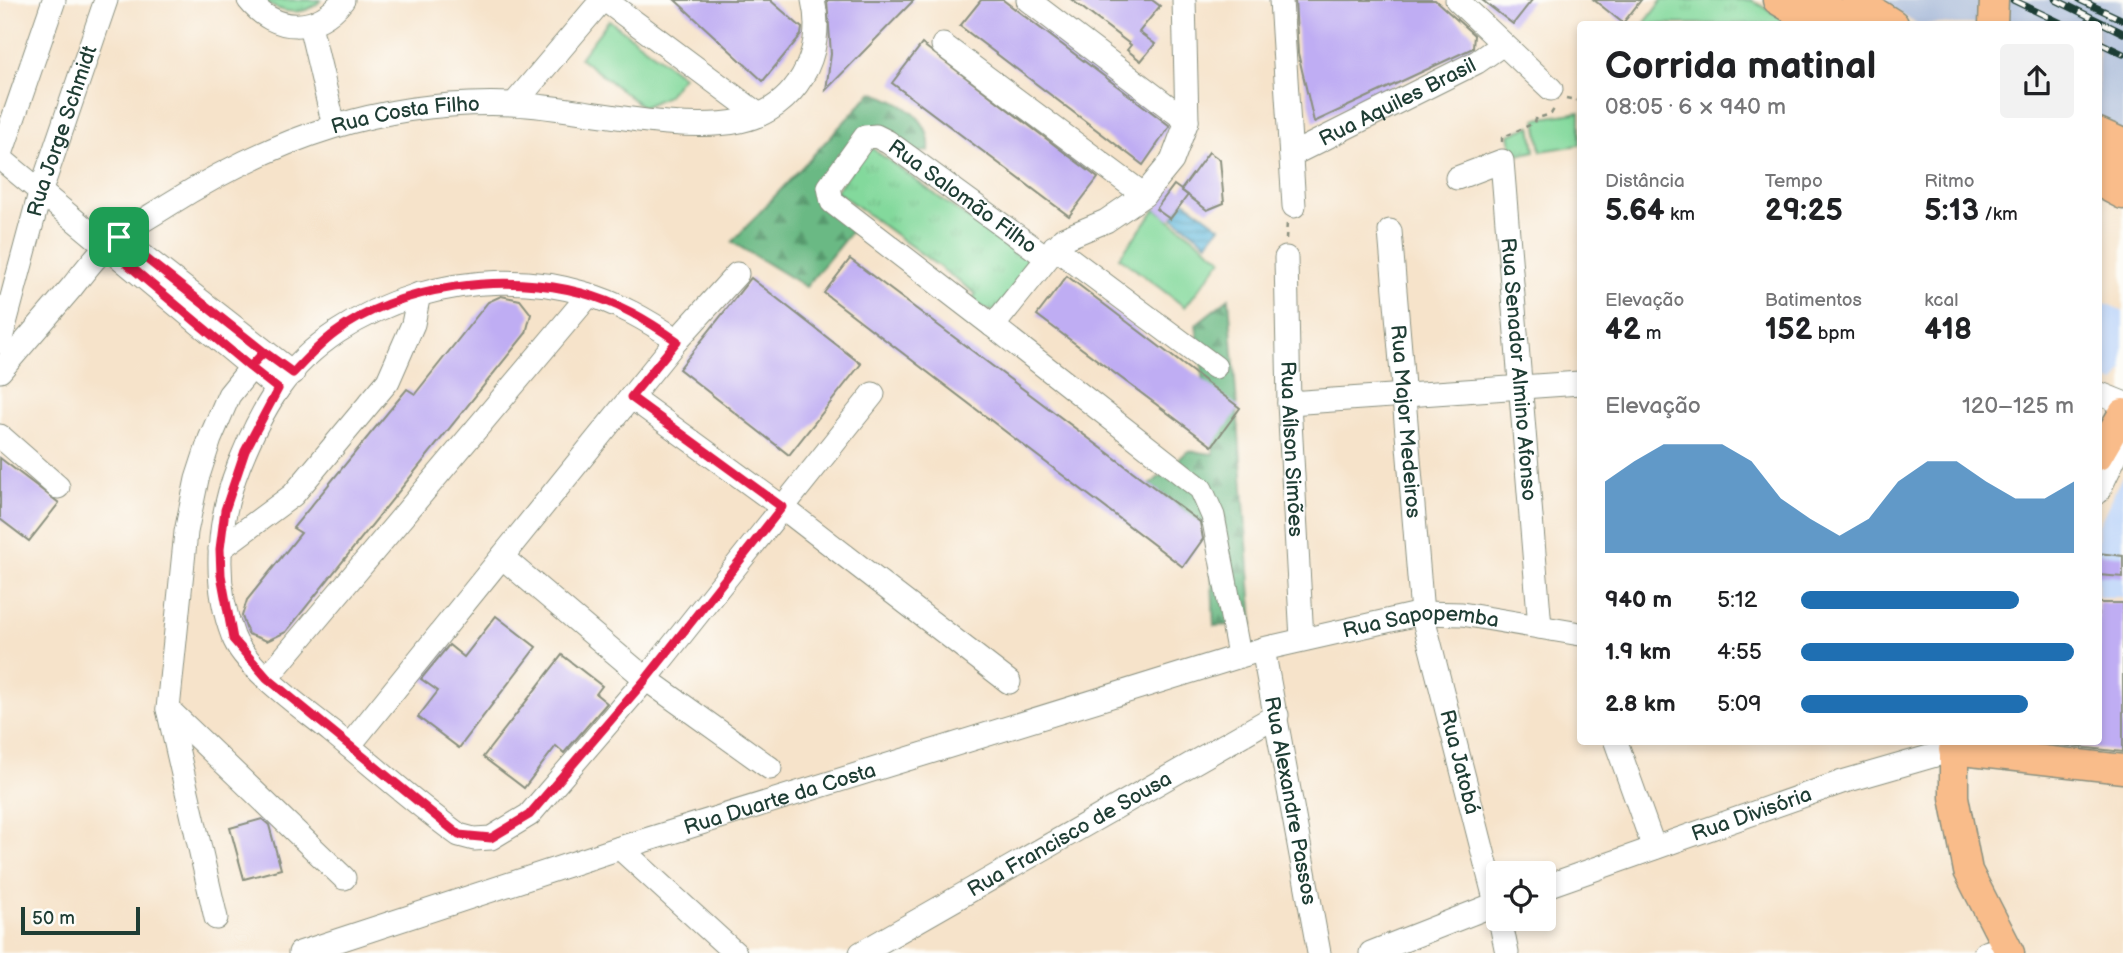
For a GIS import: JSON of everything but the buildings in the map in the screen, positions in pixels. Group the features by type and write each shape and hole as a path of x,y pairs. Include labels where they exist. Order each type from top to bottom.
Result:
{"main road":[{"path":"1777,0 1811,21"},
{"path":"1816,0 1871,17"},
{"path":"1993,21 1994,0"},
{"path":"2102,134 2123,143"},
{"path":"2102,158 2123,168"},
{"path":"2102,184 2123,195"},
{"path":"2102,449 2123,413"},
{"path":"2000,951 1968,871 1954,797 1954,746 2123,769"}],"street":[{"path":"54,0 0,158 40,193 113,242 285,381"},
{"name":"Rua Jorge Schmidt","path":"0,342 40,193 106,0"},
{"path":"249,0 257,10 275,22 296,26 310,24 328,16 343,0"},
{"path":"514,104 604,0 759,115"},
{"name":"Rua Costa Filho","path":"0,371 113,242 235,166 279,145 334,125 390,111 428,106 514,104 719,124 759,115 791,92 807,73 818,30 813,0"},
{"path":"1028,0 1187,121"},
{"path":"1281,0 1294,206"},
{"path":"1457,0 1551,89"},
{"name":"Rua Salomão Filho","path":"993,326 1050,252 1072,233 1106,221 1144,195 1172,161 1187,121 1180,4"},
{"path":"310,24 334,125"},
{"path":"943,44 1144,195"},
{"name":"Rua Aquiles Brasil","path":"1291,155 1477,62 1503,44"},
{"name":"Rua Salomão Filho","path":"1215,367 1050,252 876,136 865,137 829,187 832,202 1201,489 1213,516 1239,655"},
{"path":"1457,178 1502,161"},
{"name":"Rua Senador Almino Afonso","path":"1502,161 1540,627"},
{"name":"Rua Major Medeiros","path":"1390,231 1422,612"},
{"name":"Rua Aílson Simões","path":"1286,258 1289,403 1303,639"},
{"path":"349,746 677,341 737,274"},
{"path":"677,341 627,309 589,295 510,282 419,294 354,320 336,332 285,381 234,479 220,549 226,611 233,639 267,678 459,835 491,838 529,815 646,679 873,394"},
{"path":"220,549 293,495 388,381 413,324 419,294"},
{"path":"267,678 589,295"},
{"path":"216,918 168,709 186,532 197,479 229,395 257,359"},
{"path":"1289,403 1577,383"},
{"path":"2102,395 2123,404"},
{"path":"631,397 782,507 1009,682"},
{"path":"0,436 58,487"},
{"path":"2102,484 2123,440"},
{"path":"502,557 646,679 771,768"},
{"name":"Rua Sapopemba","path":"1263,649 1422,612 1452,613 1577,633"},
{"name":"Rua Jatobá","path":"1422,612 1486,862"},
{"name":"Rua Duarte da Costa","path":"300,953 620,848 1263,649"},
{"name":"Rua Alexandre Passos","path":"1263,649 1319,953"},
{"path":"168,709 344,878"},
{"name":"Rua Francisco de Sousa","path":"861,953 1276,715"},
{"path":"1617,745 1654,848"},
{"name":"Rua Divisória","path":"1556,883 1854,778 1954,746"},
{"path":"620,848 735,953"},
{"path":"1371,953 1486,913"},
{"name":"Rua Jatobá","path":"1502,931 1507,953"}],"path":[{"path":"1502,161 1502,138 1534,123 1535,119 1551,114 1555,108 1551,89"}],"shaded area":[{"path":"1876,0 2123,0 2123,134 2102,124 2102,21 1913,21"},
{"path":"2102,302 2123,311 2123,370 2115,383 2102,378"},
{"path":"2123,474 2123,597 2102,597 2102,519"}],"green space":[{"path":"263,0 321,0 308,9 292,12 269,5"},
{"path":"1662,0 1751,0 1787,21 1646,21"},
{"path":"609,20 683,76 667,96 643,107 580,58"},
{"path":"872,92 904,106 920,120 929,139 929,151 909,154 875,129 830,186 858,223 806,287 732,242"},
{"path":"1577,112 1577,145 1541,151 1536,119"},
{"path":"1531,126 1535,151 1514,156 1509,135"},
{"path":"869,146 1007,247 1013,240 1026,250 1027,274 994,312 970,302 976,294 836,191"},
{"path":"1156,209 1222,259 1185,307 1119,257"},
{"path":"1229,298 1253,624 1214,626 1210,530 1150,485 1188,451 1214,454 1196,324"}],"water":[{"path":"1185,201 1220,227 1207,243 1173,217"}],"railway":[{"path":"2013,0 2057,21"},
{"path":"2056,0 2099,21"},
{"path":"2080,0 2123,20"},
{"path":"2102,23 2123,33"},
{"path":"2102,44 2123,54"}],"route":[{"path":"119,237 106,246 250,367 264,352 293,373 314,351 354,320 419,294 510,282 582,292 627,309 677,341 631,397 782,507 646,679 529,815 491,838 474,839 459,835 267,678 233,639 221,575 220,549 225,510 245,451 278,389 250,367 264,352 119,237"}]}
